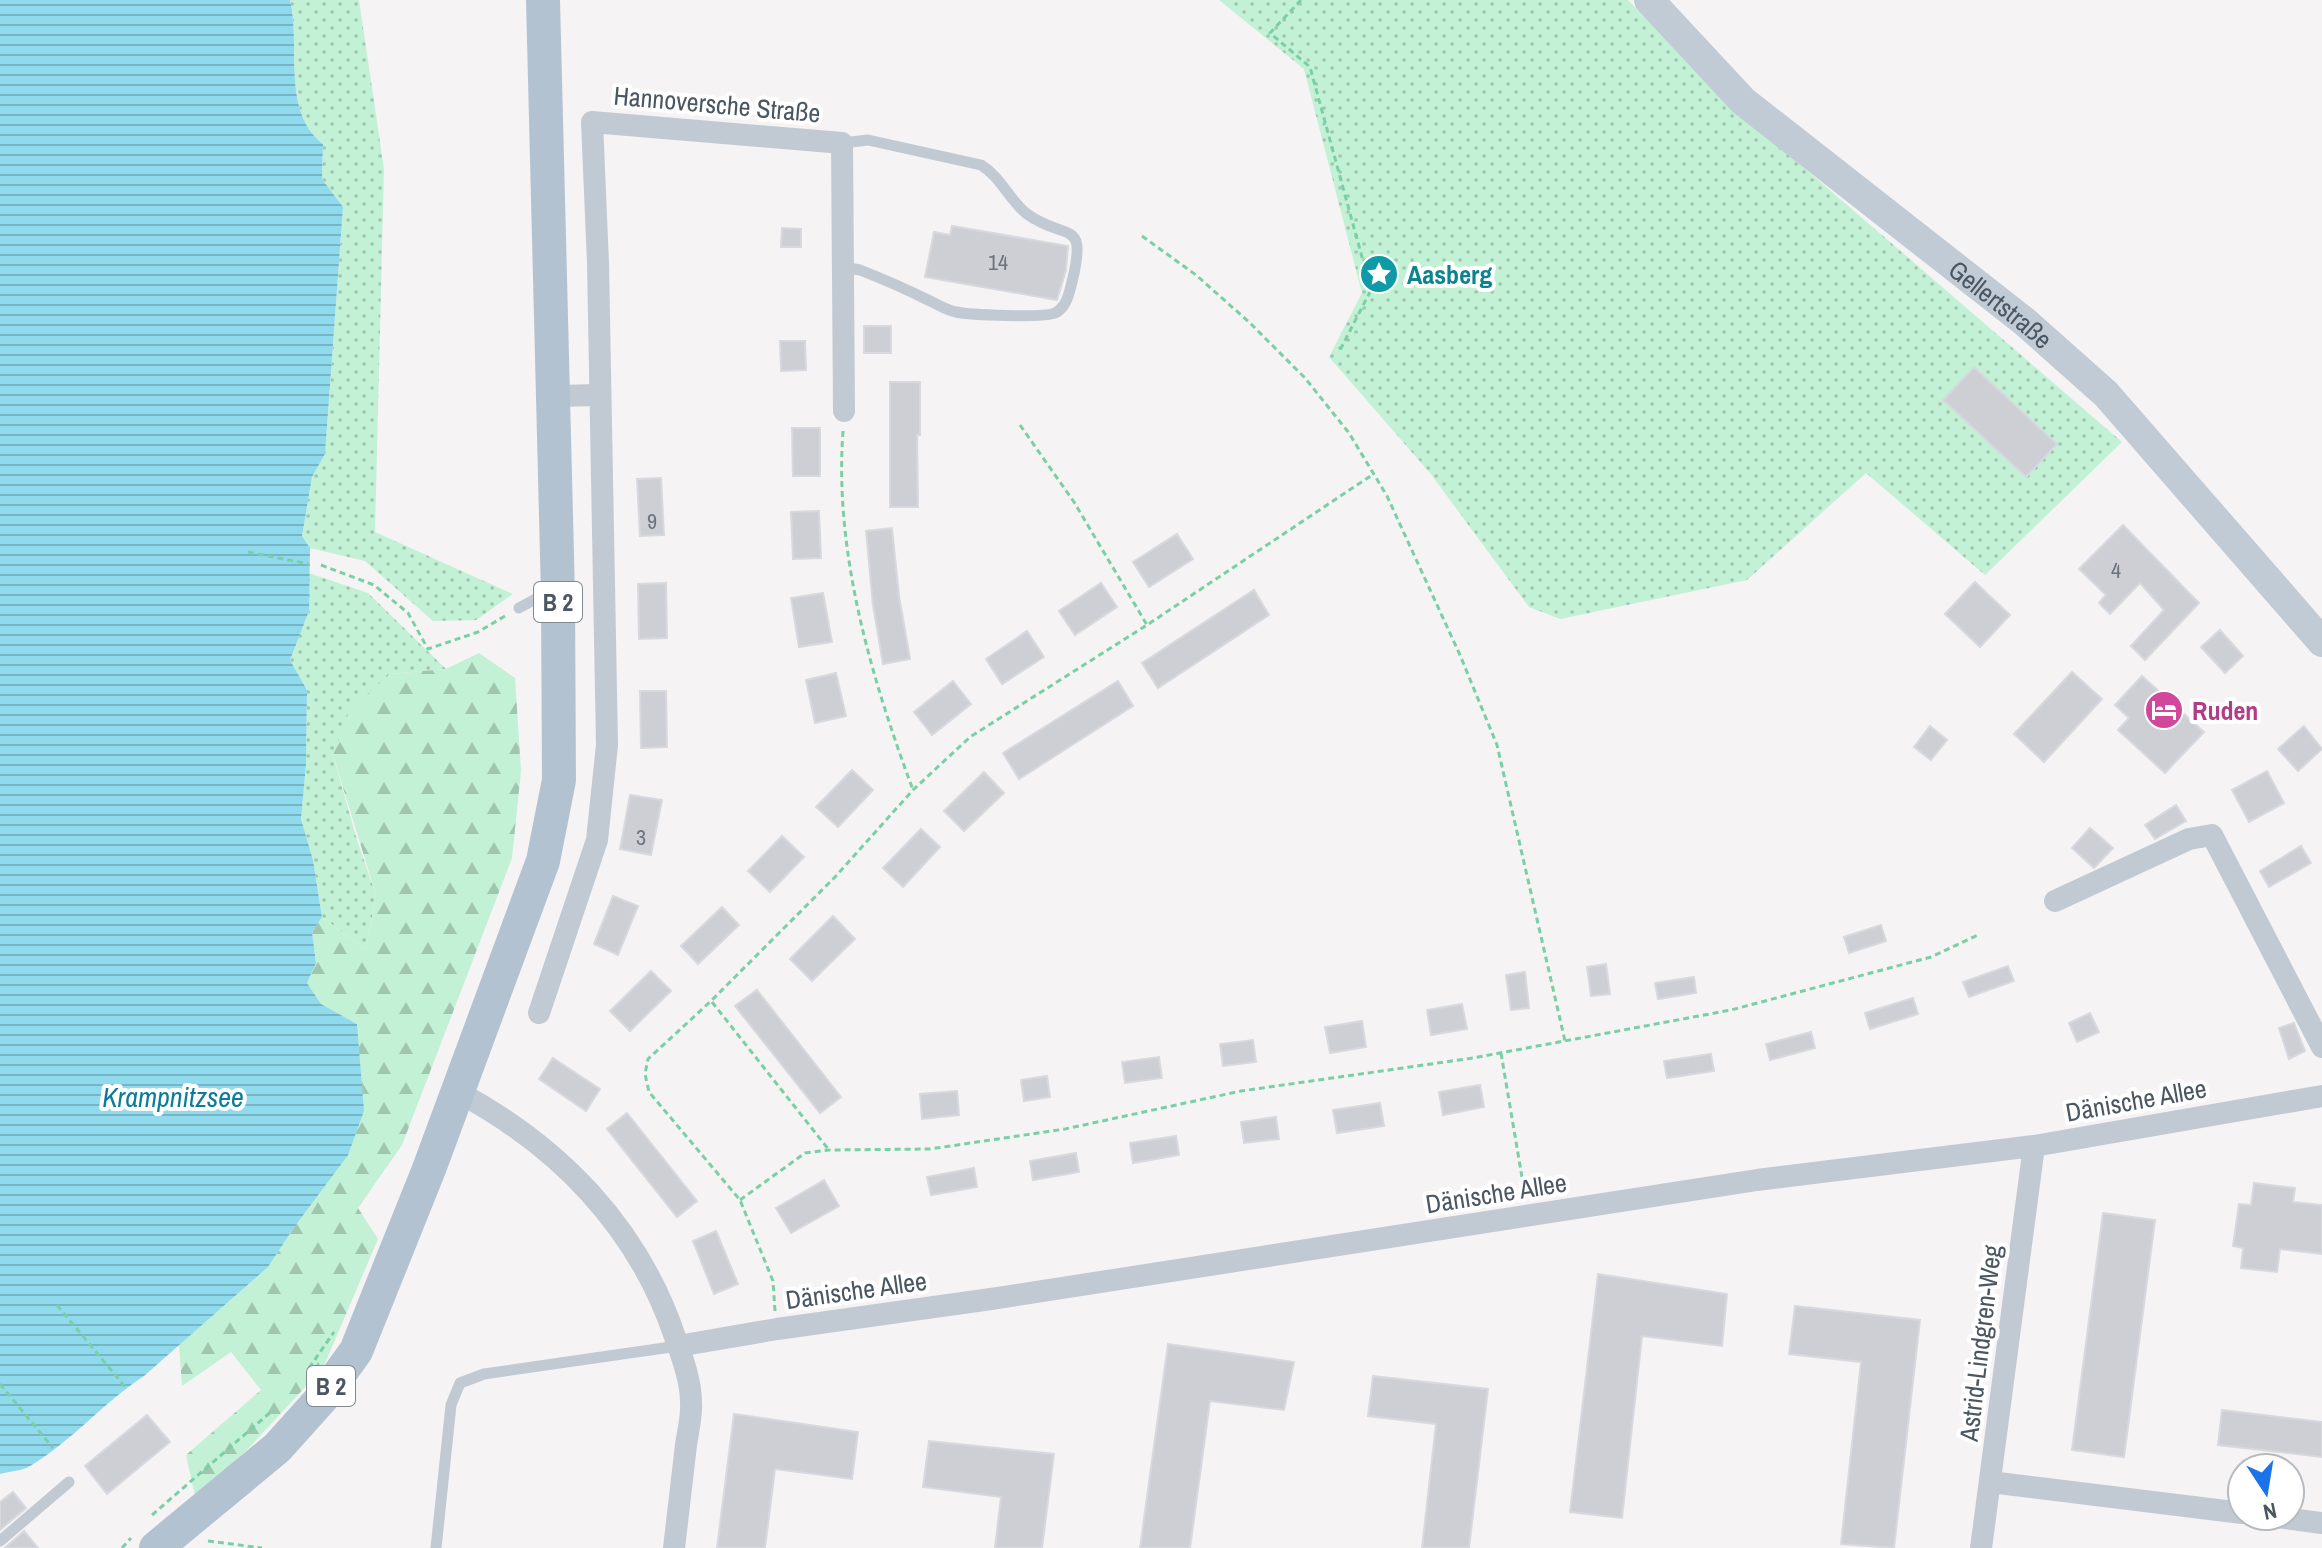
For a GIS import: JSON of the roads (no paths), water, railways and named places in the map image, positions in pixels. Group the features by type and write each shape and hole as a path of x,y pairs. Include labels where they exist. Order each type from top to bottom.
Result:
{"main road":[{"name":"B 2","path":"144,1536 277,1448 322,1398 356,1351 458,1092 545,847 559,780 558,595 543,0"}],"street":[{"name":"Gellertstraße","path":"1649,0 1743,101 2025,322 2096,384 2322,642"},
{"name":"Hannoversche Straße","path":"539,1013 597,840 607,745 592,122 842,143 844,411"},
{"path":"553,396 600,395"},
{"path":"2055,901 2189,839 2212,835 2322,1047"},
{"path":"458,1092 502,1117 544,1147 592,1194 614,1220 644,1267 664,1307 678,1346 692,1402 674,1548"},
{"name":"Dänische Allee","path":"678,1346 1757,1180 2034,1146 2322,1096"},
{"name":"Astrid-Lindgren-Weg","path":"1981,1548 2034,1146"},
{"path":"1990,1482 2226,1511"}],"lane":[{"path":"842,143 868,140 981,165 997,178 1021,209 1069,233 1079,249 1063,307 1045,315 956,312 860,270 843,267"},
{"path":"519,608 541,596 558,595"},
{"path":"436,1548 451,1405 460,1383 484,1374 678,1346"},
{"path":"0,1541 69,1482"}],"water":[{"name":"Krampnitzsee","path":"0,0 290,0 297,96 310,130 323,144 322,179 343,207 325,454 312,477 302,536 310,548 309,611 290,660 307,690 306,765 301,819 313,860 322,917 312,932 316,963 307,983 321,1004 357,1024 364,1111 348,1155 268,1267 60,1445 27,1468 0,1474"}],"place":[{"name":"Aasberg","path":"1379,274"},
{"name":"Ruden","path":"2164,710"}]}
